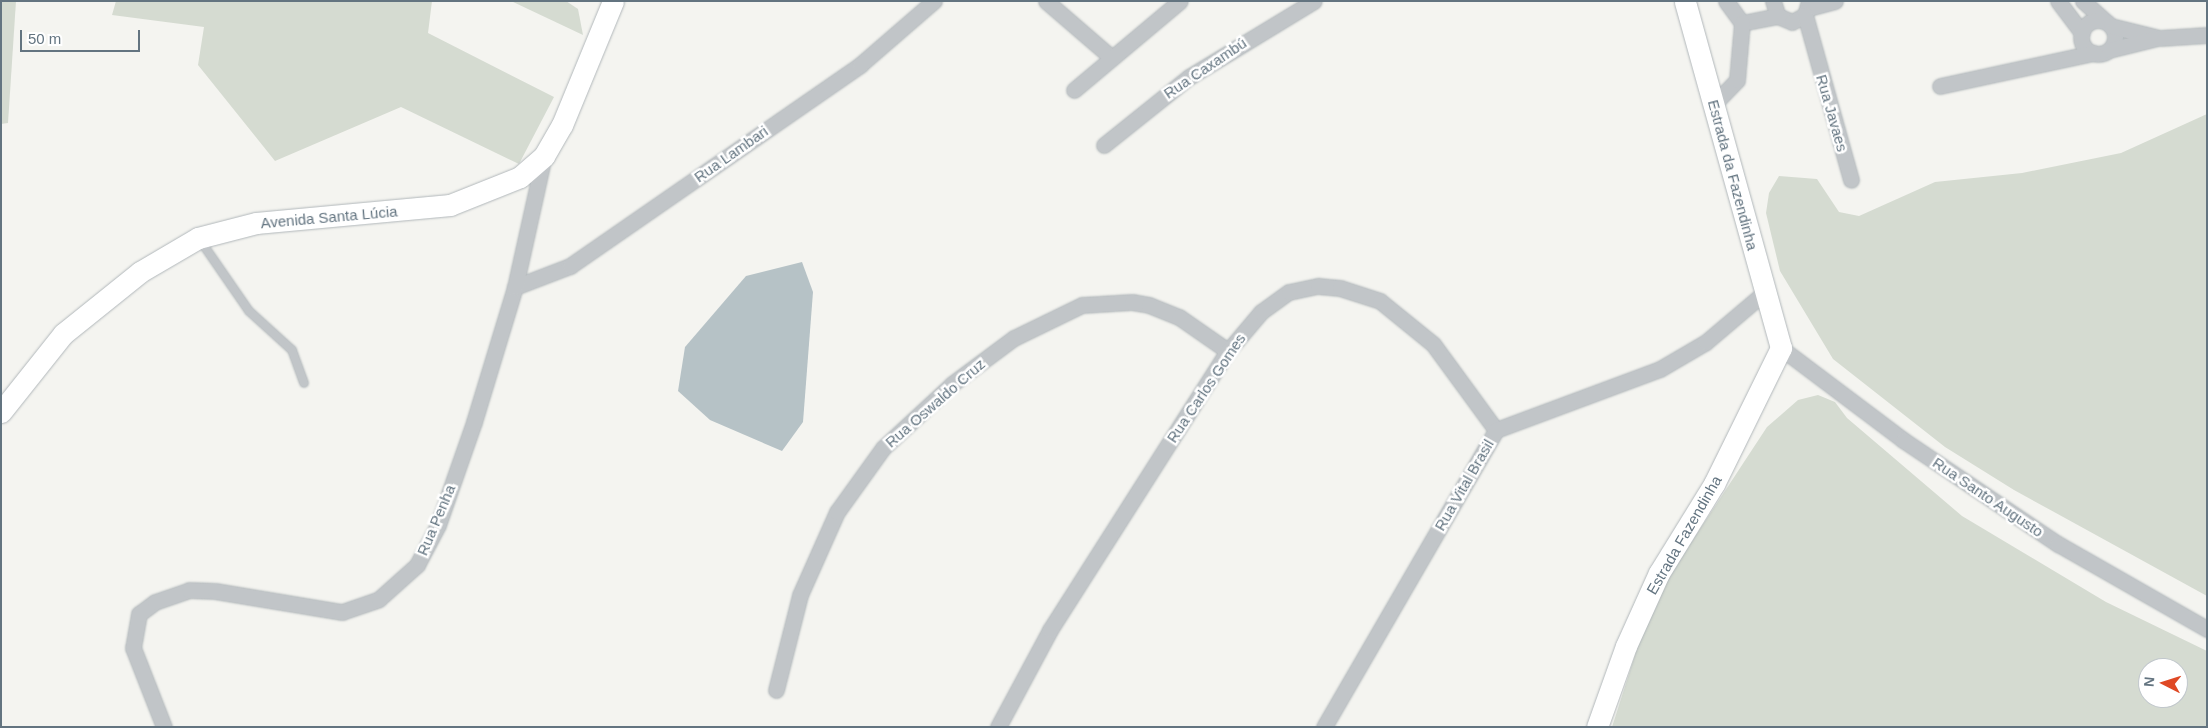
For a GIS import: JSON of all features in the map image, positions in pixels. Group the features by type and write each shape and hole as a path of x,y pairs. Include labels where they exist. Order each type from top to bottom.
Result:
{"street":[{"name":"Avenida Santa Lúcia","path":"1,412 63,334 140,272 198,238 256,223 450,205 520,177 544,156 562,124 613,1"},
{"name":"Rua Lambari","path":"515,287 570,266 860,65 934,1"},
{"path":"1046,1 1112,58"},
{"path":"1074,90 1180,1"},
{"name":"Rua Caxambú","path":"1104,145 1189,77 1314,1"},
{"name":"Estrada da Fazendinha","path":"1685,1 1782,348"},
{"path":"1726,1 1749,20"},
{"path":"1714,104 1737,80 1749,20 1774,6 1804,11 1835,1"},
{"path":"2058,1 2093,53"},
{"path":"2083,1 2109,24 2115,41 2109,50"},
{"name":"Rua Javaes","path":"1804,11 1850,180"},
{"path":"2039,64 2082,37 2094,20 2160,38"},
{"path":"1940,86 2160,38 2207,35"},
{"name":"Rua Penha","path":"164,727 133,648 139,614 155,602 189,590 215,591 342,612 379,600 417,565 438,525 515,287 544,156"},
{"name":"Rua Carlos Gomes","path":"998,727 1050,630 1228,351 1260,312 1289,292 1318,286 1361,294 1399,314 1433,344 1496,430"},
{"name":"Rua Vital Brasil","path":"1324,727 1496,430 1660,369 1706,342 1765,292"},
{"name":"Rua Oswaldo Cruz","path":"776,690 800,595 837,512 883,448 952,384 1014,338 1082,305 1149,305 1179,317 1228,351"},
{"name":"Rua Santo Augusto","path":"1782,348 1903,440 2058,544 2207,629"},
{"name":"Estrada Fazendinha","path":"1597,727 1626,646 1659,573 1714,484 1782,348"}],"lane":[{"path":"198,238 249,311 292,350 304,382"}],"shaded area":[{"path":"1,1 16,1 8,123 1,124"},
{"path":"116,1 432,1 428,33 554,97 519,164 401,107 275,161 198,65 204,27 112,15"},
{"path":"511,1 566,1 578,9 583,35"},
{"path":"2207,114 2207,596 2014,490 1945,447 1833,359 1780,271 1766,213 1769,193 1779,176 1817,179 1839,212 1859,216 1935,182 2022,173 2121,153"},
{"path":"802,262 813,292 803,422 782,451 710,420 678,391 685,347 746,276"},
{"path":"1818,395 1835,402 1847,418 1962,516 2106,602 2207,651 2207,727 1612,727 1652,602 1767,427 1798,400"}]}
